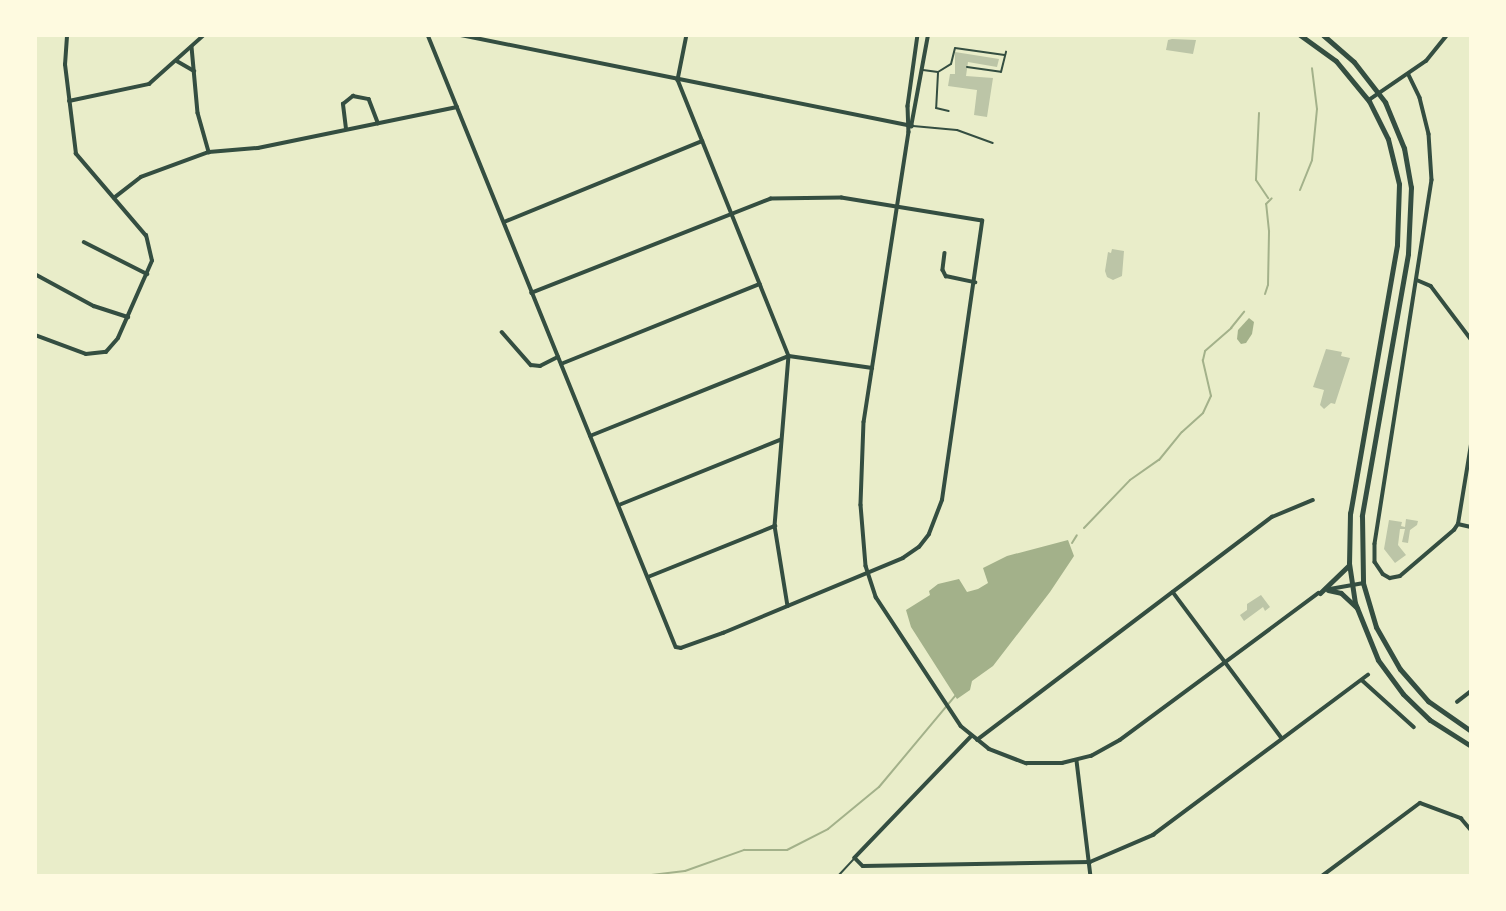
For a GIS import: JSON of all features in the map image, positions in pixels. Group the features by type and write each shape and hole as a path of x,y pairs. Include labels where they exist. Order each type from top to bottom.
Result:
{"main road":[{"path":"1300,35 1345,70 1369,101 1384,130 1394,159 1399,192 1399,225 1352,500 1349,565 1351,585 1357,608 1378,660 1403,694 1430,720 1471,746"},
{"path":"1323,35 1354,62 1380,94 1404,148 1412,211 1408,254 1362,516 1363,583 1376,627 1400,669 1433,705 1471,731"},
{"path":"1320,593 1349,565"},
{"path":"1328,590 1341,593 1357,608"}],"street":[{"path":"35,334 76,351 101,354 113,345 152,261 146,236 76,155 65,65 67,35"},
{"path":"69,101 149,84 204,35"},
{"path":"428,35 676,647 681,648 868,574 911,554 929,534 936,522 942,500 982,221 842,198 796,196 771,199 533,293"},
{"path":"461,35 910,126"},
{"path":"687,35 678,80 789,356 775,526 788,606"},
{"path":"910,126 918,35"},
{"path":"928,35 910,126 872,368 864,422 860,492 868,574 885,611 948,708 972,736 989,749 1026,763 1077,761 1120,740 1320,593 1363,583"},
{"path":"1369,101 1426,61 1447,35"},
{"path":"192,47 198,113 209,152"},
{"path":"177,61 186,64 195,72"},
{"path":"1409,75 1420,98 1432,157 1430,202 1375,544 1376,566 1390,578 1403,574 1447,539 1458,524 1471,445"},
{"path":"346,130 343,104 353,96 369,99 378,123"},
{"path":"114,198 141,177 209,152 258,148 457,107"},
{"path":"504,222 702,141"},
{"path":"84,242 147,274"},
{"path":"944,253 943,270 946,276 975,282"},
{"path":"35,274 85,302 128,317"},
{"path":"1417,280 1431,286 1471,339"},
{"path":"561,364 760,284"},
{"path":"502,332 531,365 540,366 558,357"},
{"path":"590,436 789,356 872,368"},
{"path":"619,505 780,440"},
{"path":"977,740 1272,517 1313,500"},
{"path":"1458,524 1471,527"},
{"path":"648,577 775,526"},
{"path":"1173,592 1282,738"},
{"path":"972,736 855,858 868,868 1090,862 1153,835 1368,675"},
{"path":"1362,680 1414,727"},
{"path":"1457,702 1471,691"},
{"path":"1077,761 1091,876"},
{"path":"1322,876 1420,803 1461,818 1471,830"}],"lane":[{"path":"951,64 955,48 1006,54 1001,72 967,66"},
{"path":"923,70 938,72 951,64 956,65"},
{"path":"938,72 935,107 949,111"},
{"path":"910,126 957,130 993,143"},
{"path":"838,876 855,858"}],"shaded area":[{"path":"1249,318 1254,322 1252,334 1246,343 1241,344 1237,339 1238,330"},
{"path":"1068,540 1074,556 1050,592 993,666 972,681 970,690 957,699 911,627 906,610 930,595 929,591 938,584 959,579 967,592 978,589 988,583 983,568 1007,556"}],"building":[{"path":"1168,40 1196,40 1193,54 1166,50"},
{"path":"955,52 999,59 997,67 968,62 966,76 993,78 987,117 974,115 977,90 948,86 950,74 955,74"},
{"path":"1112,249 1124,251 1122,276 1113,280 1107,277 1105,271 1108,252 1111,253"},
{"path":"1326,349 1342,352 1341,356 1350,358 1335,404 1331,403 1324,409 1320,405 1324,390 1313,387"},
{"path":"1406,519 1418,521 1410,530 1408,543 1402,542 1405,529 1400,529 1398,545 1406,555 1395,563 1384,549 1389,520 1402,522 1401,526 1405,527"},
{"path":"1261,595 1270,607 1265,611 1263,607 1244,621 1240,615 1247,610 1247,604"}],"waterway":[{"path":"1300,190 1312,160 1317,109 1312,68"},
{"path":"1259,113 1256,180 1268,198"},
{"path":"1265,294 1268,285 1269,231 1266,204 1272,198"},
{"path":"1084,528 1130,480 1159,460 1182,432 1203,413 1211,396 1203,360 1205,351 1231,328 1244,312"},
{"path":"1072,543 1077,535"},
{"path":"643,876 685,871 744,850 787,850 828,829 879,787 955,696"}]}
